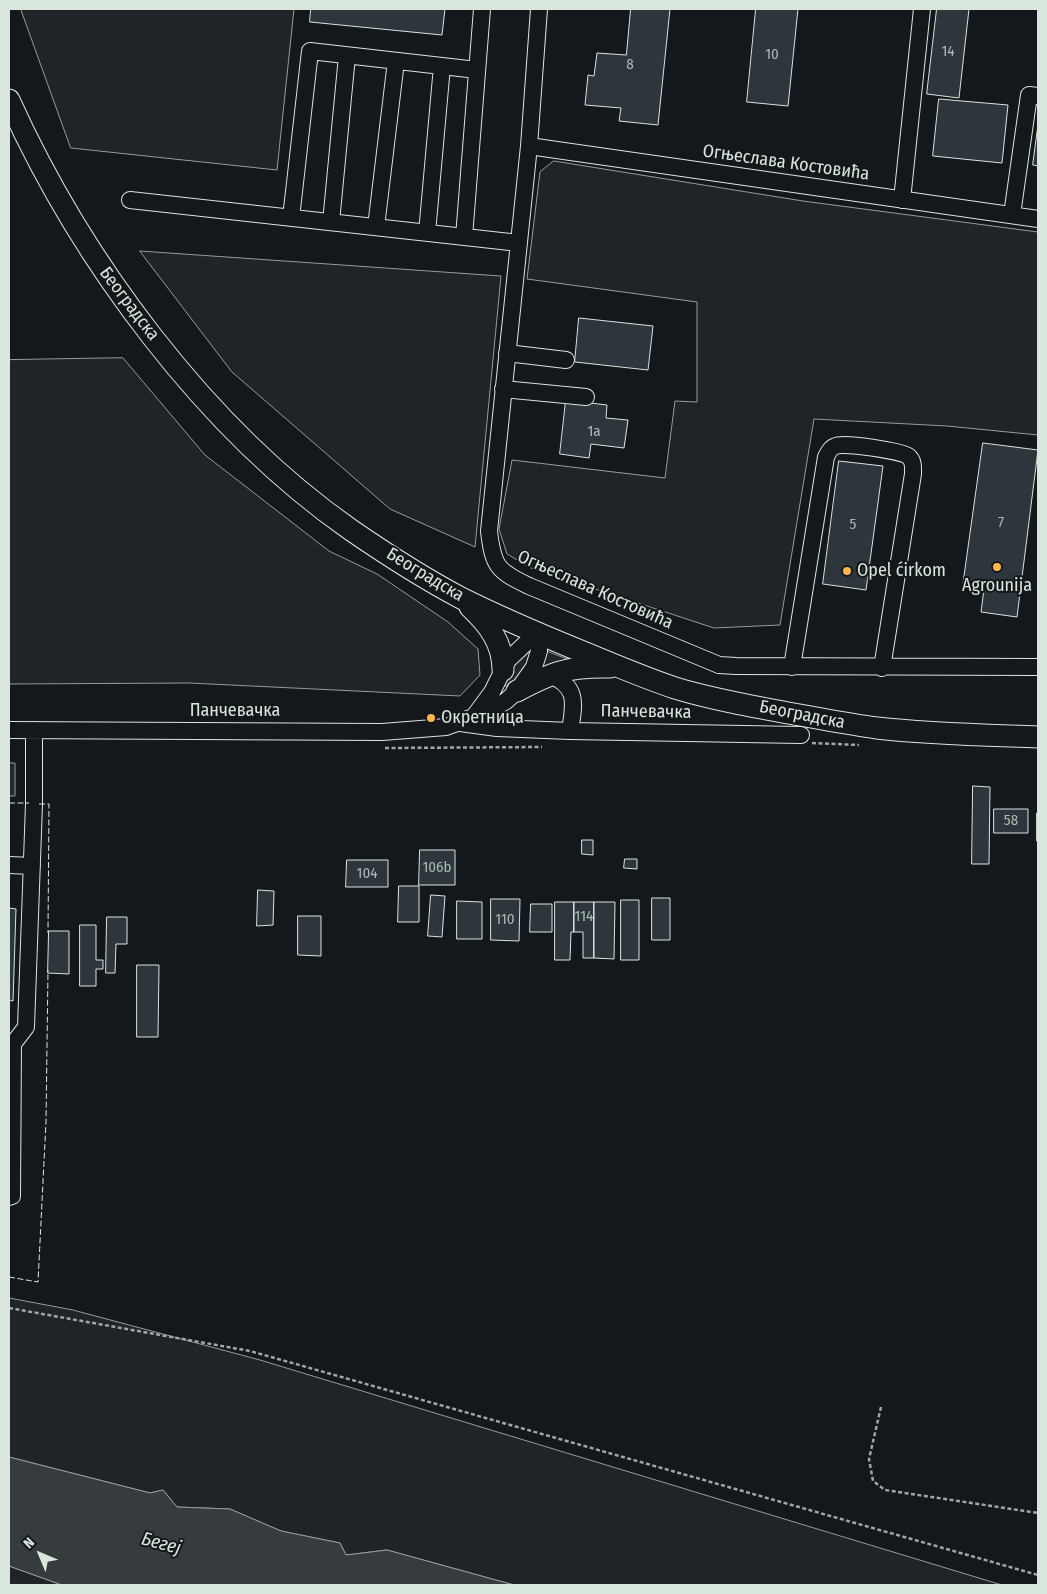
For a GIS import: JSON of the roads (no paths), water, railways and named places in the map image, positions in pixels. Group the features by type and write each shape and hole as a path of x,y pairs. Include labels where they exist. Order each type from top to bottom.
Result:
{"main road":[{"name":"Београдска","path":"9,100 45,175 87,245 144,325 180,370 270,463 329,514 404,564 459,597 539,634 675,688 757,707 850,724 914,731 1038,738"},
{"path":"459,597 489,626 497,638 502,650 503,670"},
{"path":"518,691 566,669 589,666 620,667"}],"street":[{"path":"464,237 482,9"},
{"name":"Огњеслава Костовића","path":"540,9 529,146 488,531 494,561 502,571 529,586 719,665 882,668 1038,667"},
{"path":"902,200 922,9"},
{"path":"291,218 310,51 477,70"},
{"path":"332,222 347,56"},
{"path":"376,227 396,61"},
{"path":"427,233 442,66"},
{"path":"1012,215 1029,95 1038,96"},
{"name":"Огњеслава Костовића","path":"529,146 1038,219"},
{"path":"130,200 519,243"},
{"path":"507,353 566,360"},
{"path":"504,389 586,397"},
{"path":"792,667 826,458 830,450 836,445 848,445 901,452 913,462 913,474 882,668"},
{"path":"466,720 492,692 503,670 515,653 539,634"},
{"path":"466,720 496,707 518,691 534,667 540,651 539,634"},
{"path":"550,675 561,679 573,695 574,709 570,731"},
{"name":"Панчевачка","path":"9,730 382,732 431,730 466,720 497,728 806,739"},
{"path":"9,1196 12,1196 11,1044 26,1027 32,866 34,730"},
{"path":"9,865 32,866"}],"water":[{"name":"Бегеј","path":"9,1457 150,1493 163,1490 177,1507 230,1509 281,1531 340,1543 346,1555 387,1550 514,1585 62,1585 9,1566"}],"place":[{"name":"Agrounija","path":"997,567"},
{"name":"Opel ćirkom","path":"847,571"},
{"name":"Окретница","path":"431,718"}]}
